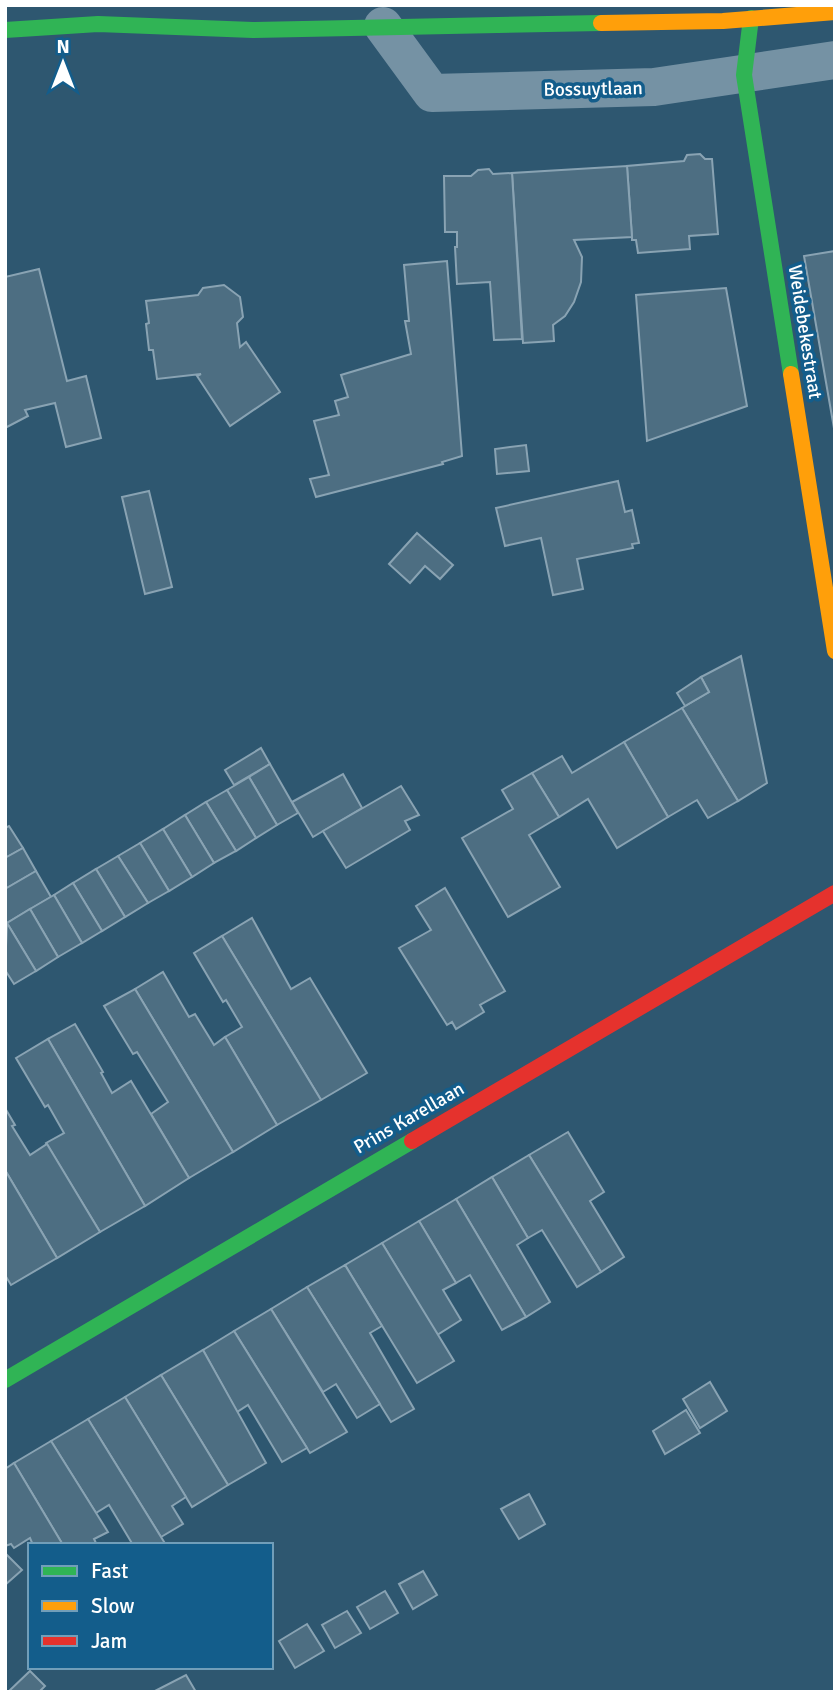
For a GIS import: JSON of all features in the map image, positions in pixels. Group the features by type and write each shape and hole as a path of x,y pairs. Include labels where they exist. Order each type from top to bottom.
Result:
{"street":[{"path":"5,30 98,24 147,16 253,30 640,23 835,12"},
{"name":"Weidebekestraat","path":"751,18 744,75 835,651"},
{"name":"Bossuytlaan","path":"383,26 432,93 654,87 835,60"},
{"name":"Prins Karellaan","path":"5,1380 835,893"}],"building":[{"path":"700,154 705,159 712,159 718,234 689,236 690,249 638,253 636,240 632,240 627,166 684,161 687,155"},
{"path":"627,166 632,237 574,240 582,257 581,282 574,302 565,316 553,325 554,341 523,343 512,173"},
{"path":"489,169 493,174 512,173 522,339 494,340 490,282 457,284 457,232 445,232 444,176 471,176 478,170"},
{"path":"835,251 835,434 804,256"},
{"path":"447,261 462,456 442,462 443,464 316,497 310,479 329,475 314,421 339,415 335,401 348,397 341,375 411,354 405,321 409,321 404,265"},
{"path":"39,269 67,381 86,376 101,438 66,447 55,403 25,410 28,416 5,428 5,277"},
{"path":"224,285 240,297 243,317 237,323 240,347 246,342 280,392 230,426 197,376 201,374 157,379 153,350 149,350 146,324 149,323 146,301 198,295 203,288"},
{"path":"726,288 747,406 647,441 636,295"},
{"path":"526,445 529,471 497,474 495,449"},
{"path":"618,481 625,512 632,510 639,543 632,544 633,548 577,559 583,589 553,595 541,538 505,546 496,508"},
{"path":"149,491 172,587 145,594 122,497"},
{"path":"417,533 453,565 440,579 425,566 410,583 389,564"},
{"path":"741,656 767,783 738,801 682,708 709,692 701,677"},
{"path":"701,677 709,692 685,706 677,693"},
{"path":"682,708 738,801 708,818 697,800 668,817 624,742"},
{"path":"624,742 668,817 617,848 588,799 559,817 532,773 562,756 572,773"},
{"path":"261,748 270,764 234,785 225,770"},
{"path":"270,764 298,813 277,825 249,777"},
{"path":"532,773 559,817 529,835 560,887 508,917 462,838 513,809 502,790"},
{"path":"343,774 362,808 313,837 292,802"},
{"path":"249,777 277,825 256,838 227,790"},
{"path":"401,786 419,815 405,821 410,830 346,868 323,831"},
{"path":"227,790 256,838 236,851 206,802"},
{"path":"206,802 236,851 214,863 185,815"},
{"path":"185,815 214,863 192,877 163,829"},
{"path":"9,826 23,848 5,858 5,828"},
{"path":"163,829 192,877 169,891 140,843"},
{"path":"140,843 169,891 148,903 118,856"},
{"path":"23,848 36,871 5,889 5,858"},
{"path":"118,856 148,903 125,917 96,869"},
{"path":"96,869 125,917 102,931 73,883"},
{"path":"36,871 51,897 5,924 5,889"},
{"path":"73,883 102,931 82,943 54,895"},
{"path":"445,888 505,991 480,1005 484,1012 456,1029 452,1022 447,1025 399,948 431,930 416,906"},
{"path":"54,895 82,943 58,957 30,909"},
{"path":"30,909 58,957 36,971 7,923"},
{"path":"252,918 291,989 310,978 367,1073 321,1100 222,936"},
{"path":"7,923 36,971 14,984 5,970"},
{"path":"222,936 321,1100 277,1125 225,1037 242,1027 226,1000 223,1002 194,953"},
{"path":"163,972 189,1017 195,1014 214,1045 225,1037 277,1125 233,1152 135,989"},
{"path":"135,989 233,1152 189,1178 151,1114 168,1102 137,1052 133,1054 104,1006"},
{"path":"75,1024 112,1093 131,1081 189,1178 145,1206 48,1039"},
{"path":"48,1039 145,1206 100,1232 46,1143 64,1133 16,1058"},
{"path":"5,1108 15,1125 12,1126 30,1155 47,1144 100,1232 57,1258 5,1170"},
{"path":"568,1132 604,1192 590,1201 624,1257 601,1272 529,1155"},
{"path":"529,1155 601,1272 577,1287 542,1230 528,1238 492,1177"},
{"path":"5,1170 57,1258 11,1285 5,1275"},
{"path":"492,1177 528,1238 517,1245 550,1302 526,1317 456,1199"},
{"path":"456,1199 526,1317 502,1330 470,1275 456,1283 419,1221"},
{"path":"419,1221 456,1283 443,1290 461,1320 437,1335 382,1243"},
{"path":"382,1243 454,1361 417,1383 345,1265"},
{"path":"345,1265 382,1326 370,1333 414,1409 391,1422 307,1287"},
{"path":"307,1287 380,1404 357,1418 336,1384 323,1392 271,1309"},
{"path":"271,1309 347,1432 310,1453 234,1331"},
{"path":"234,1331 307,1448 282,1462 248,1405 237,1412 203,1350"},
{"path":"203,1350 266,1463 228,1485 161,1375"},
{"path":"161,1375 228,1485 192,1507 125,1397"},
{"path":"710,1382 727,1411 700,1428 683,1399"},
{"path":"125,1397 186,1497 172,1506 183,1524 161,1537 88,1419"},
{"path":"686,1410 700,1433 665,1454 653,1431"},
{"path":"88,1419 165,1543 132,1543 109,1505 96,1513 51,1441"},
{"path":"51,1441 108,1532 94,1539 96,1543 62,1543 14,1463"},
{"path":"14,1463 62,1543 32,1543 30,1538 14,1548 11,1544 5,1546 5,1469"},
{"path":"529,1494 545,1524 519,1539 501,1509"},
{"path":"5,1553 22,1570 5,1585"},
{"path":"423,1571 437,1595 413,1609 399,1584"},
{"path":"385,1591 398,1613 370,1629 357,1607"},
{"path":"347,1611 361,1633 335,1648 322,1625"},
{"path":"307,1624 324,1651 295,1668 279,1641"},
{"path":"30,1671 45,1686 39,1692 8,1692"},
{"path":"186,1675 196,1692 155,1691"}],"traffic: fast":[{"path":"751,18 744,75 791,374"},
{"path":"5,30 98,24 253,30 601,23"},
{"path":"5,1380 412,1141"}],"traffic: slow":[{"path":"601,23 723,21 835,12"},
{"path":"791,374 835,651"}],"traffic: jam":[{"path":"412,1141 835,893"}]}
